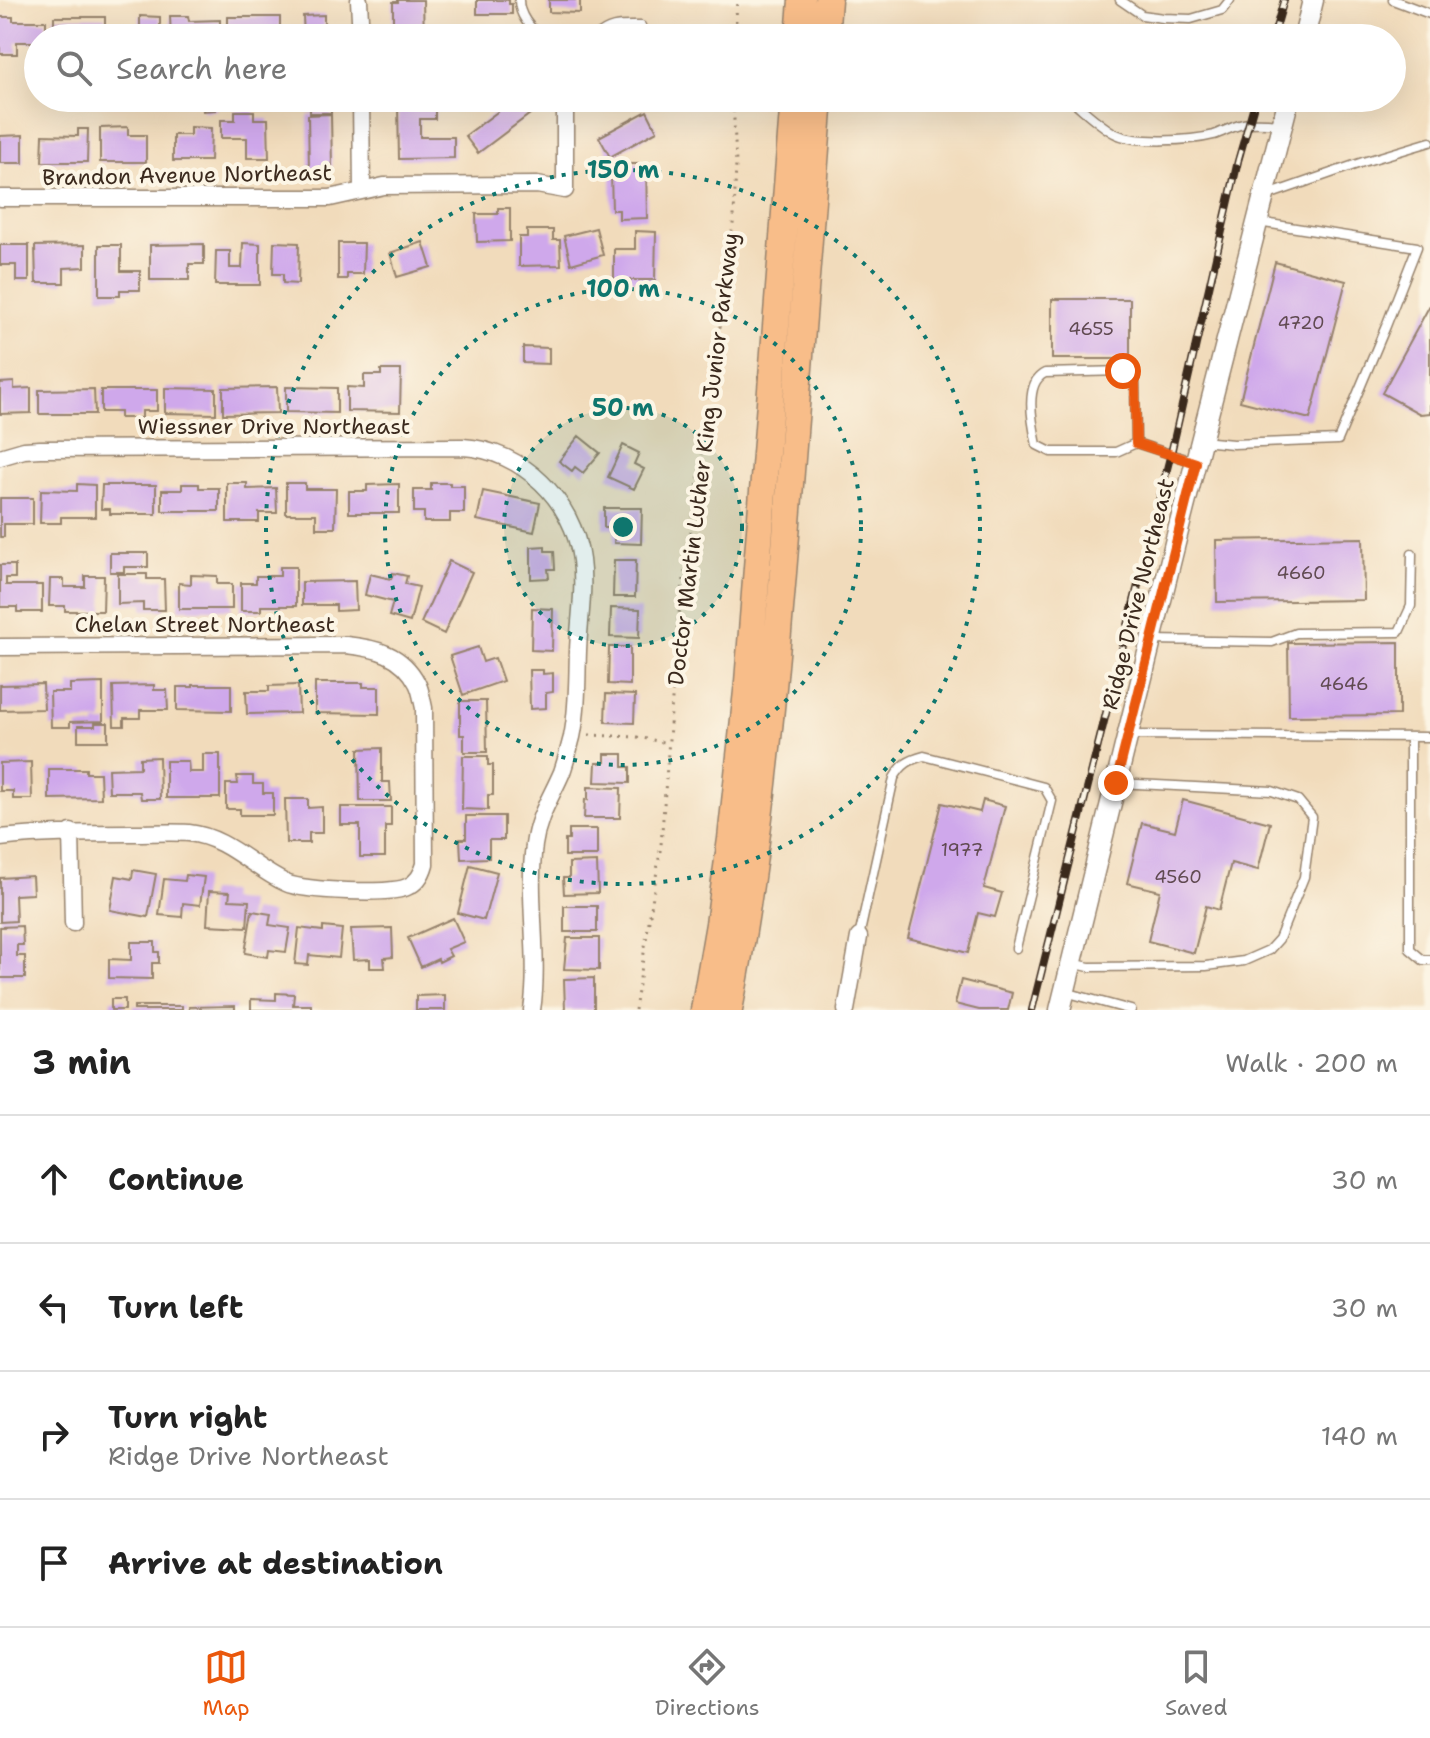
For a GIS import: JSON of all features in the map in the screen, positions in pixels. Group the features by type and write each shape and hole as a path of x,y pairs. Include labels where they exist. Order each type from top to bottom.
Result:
{"highway":[{"path":"800,24 802,0"},
{"path":"826,24 828,0"},
{"path":"704,1010 729,853 748,682 793,112"},
{"path":"729,1010 748,901 766,759 819,112"}],"street":[{"path":"359,0 360,24"},
{"path":"1307,24 1313,0"},
{"path":"361,112 362,191"},
{"name":"Brandon Avenue Northeast","path":"0,198 330,198 384,186 537,185 565,190 565,112"},
{"name":"Ridge Drive Northeast","path":"1062,1001 1285,112"},
{"name":"Wiessner Drive Northeast","path":"0,457 40,449 463,447 480,448 501,455 541,481 568,518 581,558 582,594 573,734"},
{"name":"Chelan Street Northeast","path":"0,647 346,645 372,648 392,656 418,684 424,708 425,864 423,873 406,888 302,888 285,883 212,838 190,833 71,832"},
{"path":"532,1010 534,845 541,812 561,773 573,734"},
{"path":"0,838 71,832 73,923"},
{"path":"846,1010 859,937"}],"lane":[{"path":"519,0 519,8 527,24"},
{"path":"1120,0 1142,15 1191,19 1222,10 1230,0"},
{"path":"1393,0 1430,14"},
{"path":"1086,112 1116,134 1131,139 1194,139 1249,123 1282,124"},
{"path":"1263,197 1430,142"},
{"path":"1201,441 1233,444 1338,440 1417,247 1257,222"},
{"path":"1136,443 1135,380 1132,374 1107,371 1045,373 1038,376 1033,384 1031,403 1037,445 1051,452 1116,452 1136,443 1196,463"},
{"path":"1151,640 1272,642 1296,633 1399,632 1411,606 1412,554"},
{"path":"1127,735 1430,737"},
{"path":"1410,737 1410,949 1423,960 1430,960"},
{"path":"859,937 894,778 909,760 924,756 1044,787 1052,801 1016,948"},
{"path":"1072,963 1089,967 1170,967 1244,961 1269,950 1279,939 1304,877 1312,817 1298,800 1272,791 1116,783"},
{"path":"1062,1001 1131,1010"}],"path":[{"path":"736,24 737,0"},
{"name":"Doctor Martin Luther King Junior Parkway","path":"635,1010 661,845 678,620 734,216 734,112"},
{"path":"573,734 637,737 669,743"}],"building":[{"path":"423,0 424,24 393,24 393,2"},
{"path":"477,0 509,0 512,14 477,14"},
{"path":"549,0 580,0 580,13 549,12"},
{"path":"324,15 324,24 303,24 303,16"},
{"path":"140,16 160,17 160,24 140,24"},
{"path":"170,16 188,16 189,21 220,20 220,24 170,24"},
{"path":"0,17 13,17 13,21 46,21 46,24 24,24 24,42 17,42 17,54 0,54"},
{"path":"54,17 105,17 105,24 54,24"},
{"path":"228,17 280,17 280,24 228,24"},
{"path":"235,112 254,112 254,119 268,119 269,158 247,158 247,138 221,138 221,120 235,120"},
{"path":"398,112 435,112 435,119 420,119 420,137 454,137 454,158 399,159"},
{"path":"497,112 530,114 478,153 465,136"},
{"path":"645,112 657,131 610,157 599,137"},
{"path":"331,114 332,168 309,169 308,115"},
{"path":"128,127 128,135 146,135 146,162 100,162 100,128"},
{"path":"190,127 211,128 210,161 173,161 173,135 190,135"},
{"path":"78,129 88,129 87,162 42,162 43,135 78,136"},
{"path":"23,135 23,163 0,163 0,136"},
{"path":"619,164 646,164 647,218 619,219 619,210 612,210 611,174 619,174"},
{"path":"498,208 510,208 510,241 477,242 476,214 498,214"},
{"path":"596,228 603,255 571,264 564,236"},
{"path":"527,230 553,230 553,240 560,240 561,265 519,266 519,237 527,237"},
{"path":"635,231 656,232 655,280 614,280 614,249 635,249"},
{"path":"274,242 299,243 298,284 283,283 283,274 273,274"},
{"path":"423,242 431,267 397,277 390,253"},
{"path":"243,243 260,244 260,285 215,285 216,251 230,251 230,268 242,268"},
{"path":"338,243 364,243 363,274 347,274 347,279 338,279"},
{"path":"204,244 204,264 189,264 189,280 150,280 150,245"},
{"path":"0,245 29,245 29,281 16,281 16,265 0,265"},
{"path":"85,245 85,267 64,268 64,283 36,283 35,246"},
{"path":"99,245 121,245 121,271 140,271 140,290 120,290 120,296 99,296"},
{"path":"1275,262 1346,281 1310,419 1240,401"},
{"path":"1052,299 1130,299 1130,359 1052,359"},
{"path":"1430,305 1430,413 1420,414 1382,393"},
{"path":"523,347 549,348 549,364 523,363"},
{"path":"381,370 401,370 400,412 347,411 347,387 364,388 364,375 381,375"},
{"path":"14,382 14,389 31,388 31,413 0,414 0,383"},
{"path":"277,387 278,413 223,414 223,388"},
{"path":"286,387 337,388 337,413 286,412"},
{"path":"165,388 216,389 216,414 165,413"},
{"path":"94,389 95,414 39,414 39,390"},
{"path":"101,390 157,390 157,411 142,411 142,418 120,418 120,412 101,412"},
{"path":"579,436 600,453 583,473 575,467 572,471 559,461"},
{"path":"623,445 639,453 634,464 644,469 634,489 608,477"},
{"path":"227,483 247,483 247,489 276,488 277,513 259,513 259,522 227,522"},
{"path":"286,483 305,483 305,489 336,489 335,528 316,528 316,514 286,514"},
{"path":"431,483 464,486 464,513 450,513 450,522 424,522 424,512 414,512 414,490 431,490"},
{"path":"77,484 95,485 95,517 61,517 61,523 40,523 41,490 77,491"},
{"path":"182,484 219,488 219,511 162,511 162,490 182,490"},
{"path":"399,484 399,513 349,513 349,491 367,491 367,485"},
{"path":"102,485 156,485 156,514 110,514 110,509 101,509"},
{"path":"483,491 540,503 534,532 477,520"},
{"path":"0,498 33,498 33,524 4,524 4,537 0,537"},
{"path":"604,508 642,508 641,544 614,543 615,528 604,528"},
{"path":"1363,538 1364,600 1217,602 1216,540"},
{"path":"545,546 545,551 554,551 555,569 548,569 549,578 531,579 531,547"},
{"path":"110,553 148,553 148,567 124,567 124,572 110,572"},
{"path":"614,560 636,560 635,597 613,597"},
{"path":"449,561 472,572 444,634 421,623"},
{"path":"0,565 15,565 15,578 6,578 6,585 42,585 42,612 17,612 17,607 0,607"},
{"path":"280,567 296,567 296,606 261,606 261,611 241,611 241,583 256,583 256,576 280,576"},
{"path":"393,573 407,576 405,584 419,587 410,622 389,616 393,602 365,595 370,574 391,579"},
{"path":"118,574 147,574 147,579 164,579 165,610 143,610 143,603 118,604"},
{"path":"191,575 217,576 217,584 232,584 232,609 179,609 179,583 191,584"},
{"path":"85,576 104,576 103,611 65,611 65,606 49,606 50,579 64,579 64,587 85,587"},
{"path":"355,581 356,610 336,611 336,605 302,605 302,582"},
{"path":"532,608 553,609 552,651 531,650"},
{"path":"611,608 640,609 639,638 610,637"},
{"path":"1399,642 1399,715 1289,716 1288,643"},
{"path":"478,647 483,662 495,658 503,681 463,695 450,656"},
{"path":"609,647 630,647 630,685 608,684"},
{"path":"529,670 553,673 553,692 546,693 546,708 530,709"},
{"path":"103,683 103,721 70,722 70,727 51,727 50,692 70,692 70,684"},
{"path":"315,683 363,683 363,687 379,687 379,714 315,713"},
{"path":"43,684 44,709 0,710 0,685"},
{"path":"154,685 154,690 167,690 168,710 140,710 140,718 124,718 124,726 114,726 113,686"},
{"path":"231,685 231,711 177,710 177,687"},
{"path":"298,685 299,713 247,714 246,691 269,691 269,686"},
{"path":"606,694 635,695 634,723 605,722"},
{"path":"460,701 486,701 487,752 464,752 464,735 460,735"},
{"path":"95,723 108,723 108,741 78,741 78,726 95,726"},
{"path":"382,748 382,782 390,782 391,801 360,801 359,749"},
{"path":"203,754 220,754 220,798 166,798 166,761 188,761 189,772 203,772"},
{"path":"605,754 623,754 623,767 630,767 630,783 595,782 596,763 605,763"},
{"path":"463,756 488,756 488,765 493,765 493,795 488,795 488,810 462,809"},
{"path":"159,757 160,799 141,799 140,792 109,792 108,769 140,768 140,758"},
{"path":"31,762 32,799 13,799 13,791 0,791 0,763"},
{"path":"49,769 86,769 86,773 100,773 101,798 49,799"},
{"path":"237,776 253,776 253,784 263,784 263,793 273,793 273,815 240,815 240,809 226,809 226,784 238,784"},
{"path":"588,787 621,788 620,818 584,818"},
{"path":"285,799 308,799 308,808 322,807 322,833 309,833 309,843 286,843"},
{"path":"983,800 1005,806 984,888 1002,893 995,917 978,913 968,953 908,938 942,803 980,812"},
{"path":"1183,800 1270,823 1258,870 1231,863 1219,910 1206,906 1194,953 1148,941 1160,891 1127,883 1142,823 1175,831"},
{"path":"341,807 391,807 391,826 385,826 385,857 360,857 360,825 341,825"},
{"path":"466,816 504,816 504,840 489,840 489,858 461,859 460,839 466,839"},
{"path":"569,829 597,829 597,856 565,856"},
{"path":"597,862 598,893 564,894 563,878 569,878 569,863"},
{"path":"470,865 497,872 484,920 458,913"},
{"path":"133,870 156,874 148,917 110,910 116,876 132,879"},
{"path":"186,875 204,877 200,905 183,903 182,917 159,915 164,879 185,881"},
{"path":"32,876 33,894 15,895 16,921 0,922 0,878"},
{"path":"209,891 230,892 229,900 249,901 247,927 207,925"},
{"path":"564,906 597,906 597,932 564,932"},
{"path":"252,911 271,914 269,925 290,928 286,952 269,950 268,957 245,953"},
{"path":"453,918 464,942 447,949 451,956 421,967 408,938"},
{"path":"22,926 23,945 17,945 17,956 25,956 25,978 0,978 0,927"},
{"path":"323,927 342,929 339,958 309,955 308,965 295,964 299,928 323,931"},
{"path":"392,928 393,957 384,958 385,968 370,968 370,959 353,960 351,929"},
{"path":"567,938 599,938 599,970 564,969"},
{"path":"131,942 155,942 159,963 152,963 152,979 109,978 109,959 131,960"},
{"path":"594,978 594,1010 565,1010 564,979"},
{"path":"961,980 1012,993 1008,1010 979,1010 955,1004"},
{"path":"276,993 294,994 293,1005 311,1005 311,1010 251,1010 251,999 276,1000"},
{"path":"445,995 445,1010 416,1010 416,996"},
{"path":"111,999 125,999 125,1010 111,1010"},
{"path":"134,1006 182,1006 182,1010 134,1010"},
{"path":"235,1006 235,1010 189,1010 189,1007"}],"railway":[{"path":"1277,24 1284,0"},
{"path":"1032,1010 1172,449 1252,112"}],"route":[{"path":"1116,783 1196,463 1136,443 1135,380 1132,374 1123,371"}]}
